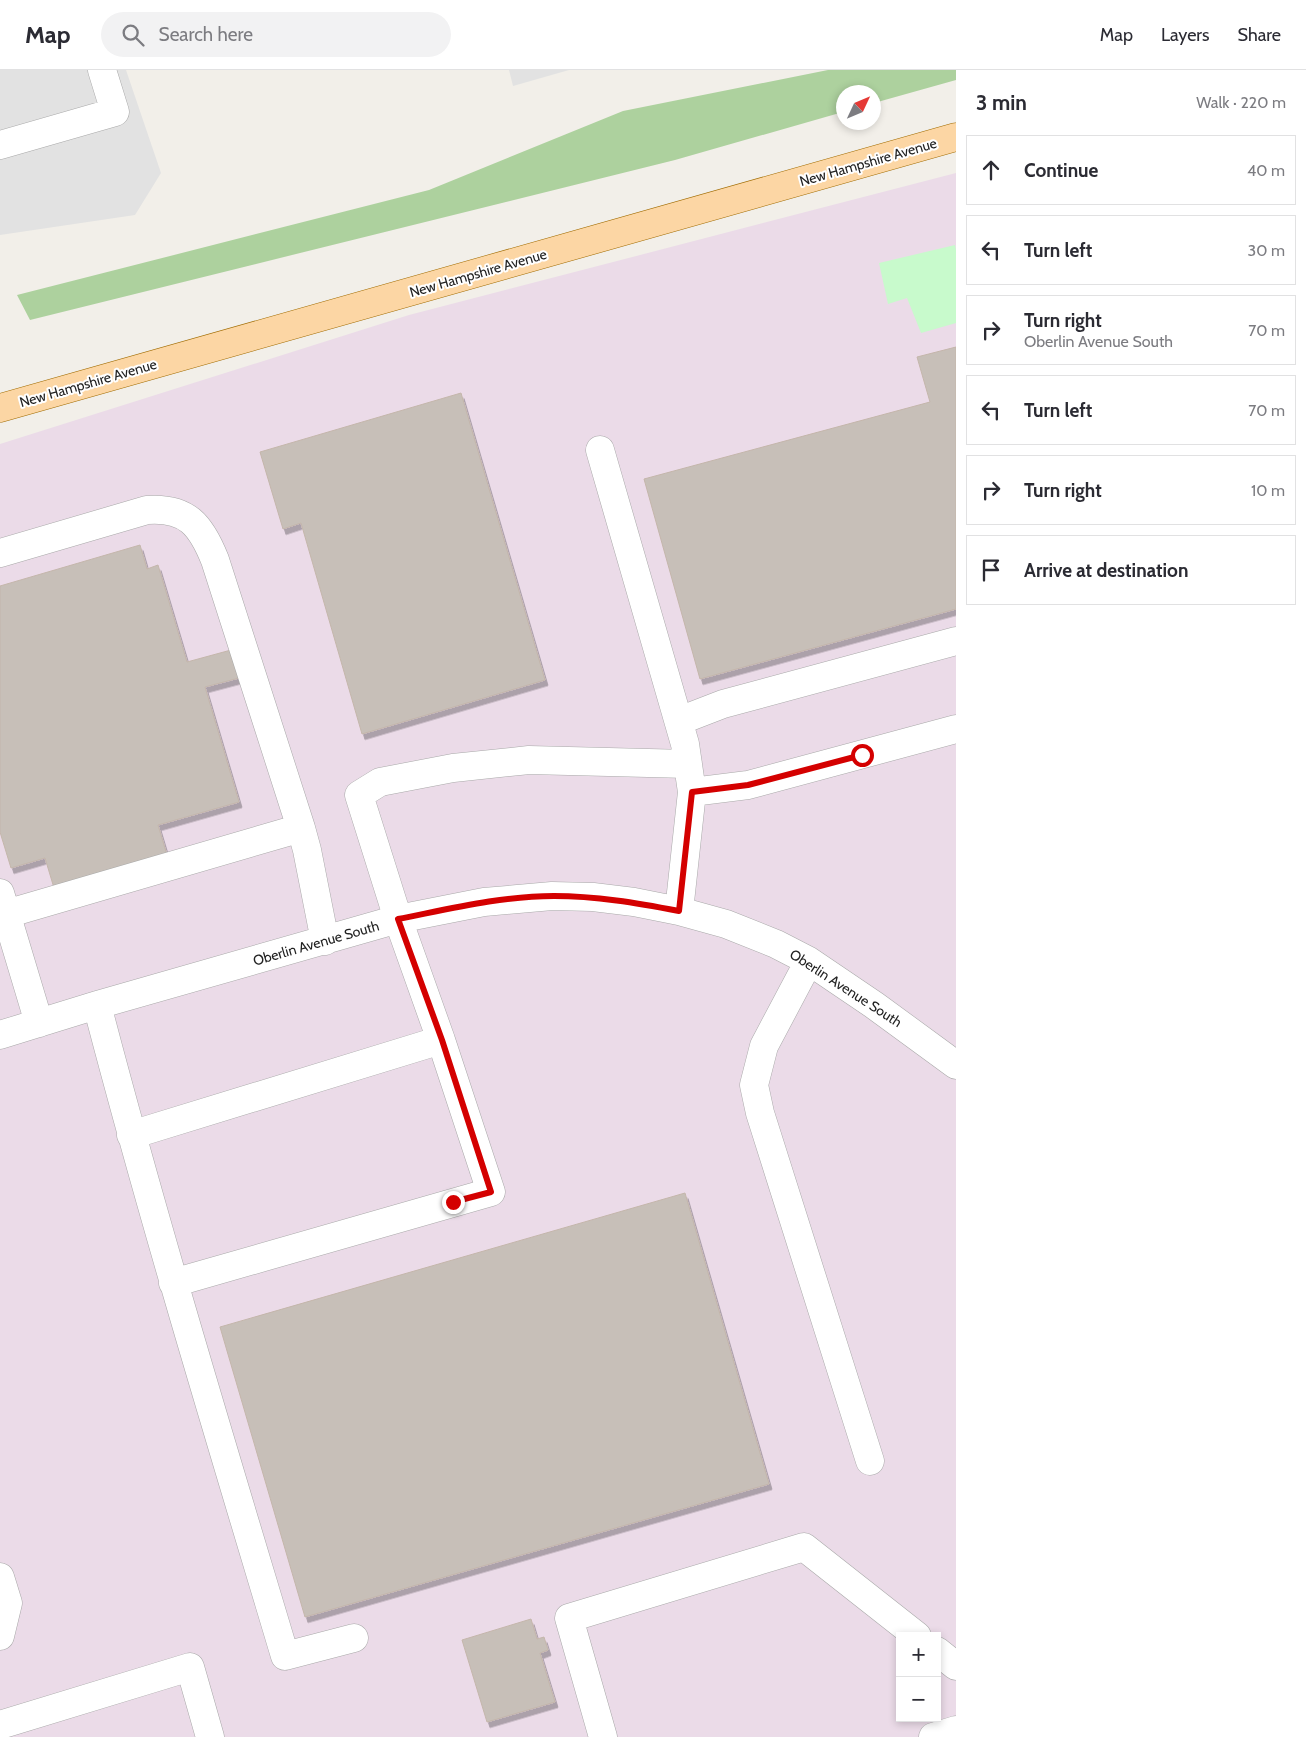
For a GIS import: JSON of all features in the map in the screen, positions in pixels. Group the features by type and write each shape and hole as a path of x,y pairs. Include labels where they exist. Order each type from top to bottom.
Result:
{"main road":[{"name":"New Hampshire Avenue","path":"0,408 956,137"}],"street":[{"path":"0,145 115,112 102,70"},
{"path":"600,450 680,721 688,764 692,792 679,911"},
{"path":"0,553 146,510 163,509 180,513 195,524 207,541 215,560 301,828 324,941"},
{"path":"680,721 723,704 956,641"},
{"path":"692,792 748,785 956,729"},
{"path":"173,1283 491,1192 442,1040 398,919 359,795 380,782 453,768 529,760 688,764"},
{"path":"39,1023 3,904 301,828"},
{"name":"Oberlin Avenue South","path":"0,1035 97,1005 398,919 484,902 552,896 602,898 679,911 726,924 776,944 809,961 874,1005 956,1065"},
{"path":"809,961 764,1046 754,1085 763,1123 870,1461"},
{"path":"97,1005 173,1283 286,1656 354,1638"},
{"path":"131,1135 442,1040"},
{"path":"603,1737 569,1618 804,1547 912,1632"},
{"path":"0,1578 8,1604 0,1636"},
{"path":"941,1654 956,1666"},
{"path":"0,1725 190,1667 210,1737"},
{"path":"934,1737 956,1730"}],"shaded area":[{"path":"0,70 126,70 161,173 135,215 0,235"},
{"path":"509,70 569,70 513,86"},
{"path":"956,173 956,1737 0,1737 0,444 409,315"}],"green space":[{"path":"828,70 956,70 956,80 881,101 881,85 836,85 836,114 675,160 30,320 17,295 429,190 623,111"},
{"path":"955,245 956,323 921,333 907,298 888,304 879,263"}],"building":[{"path":"956,347 956,609 700,679 644,479 930,402 917,357"},
{"path":"461,393 545,680 362,734 301,523 283,529 260,452"},
{"path":"140,545 147,569 158,565 187,662 231,650 239,678 205,687 239,802 158,825 167,855 54,888 45,858 11,868 0,832 0,586"},
{"path":"685,1193 769,1484 305,1617 220,1327"},
{"path":"531,1619 537,1639 544,1637 548,1650 540,1653 555,1702 487,1722 462,1640"}],"route":[{"path":"453,1202 491,1192 442,1040 398,919 484,902 552,896 593,897 634,902 679,911 692,792 748,785 862,755"}]}
